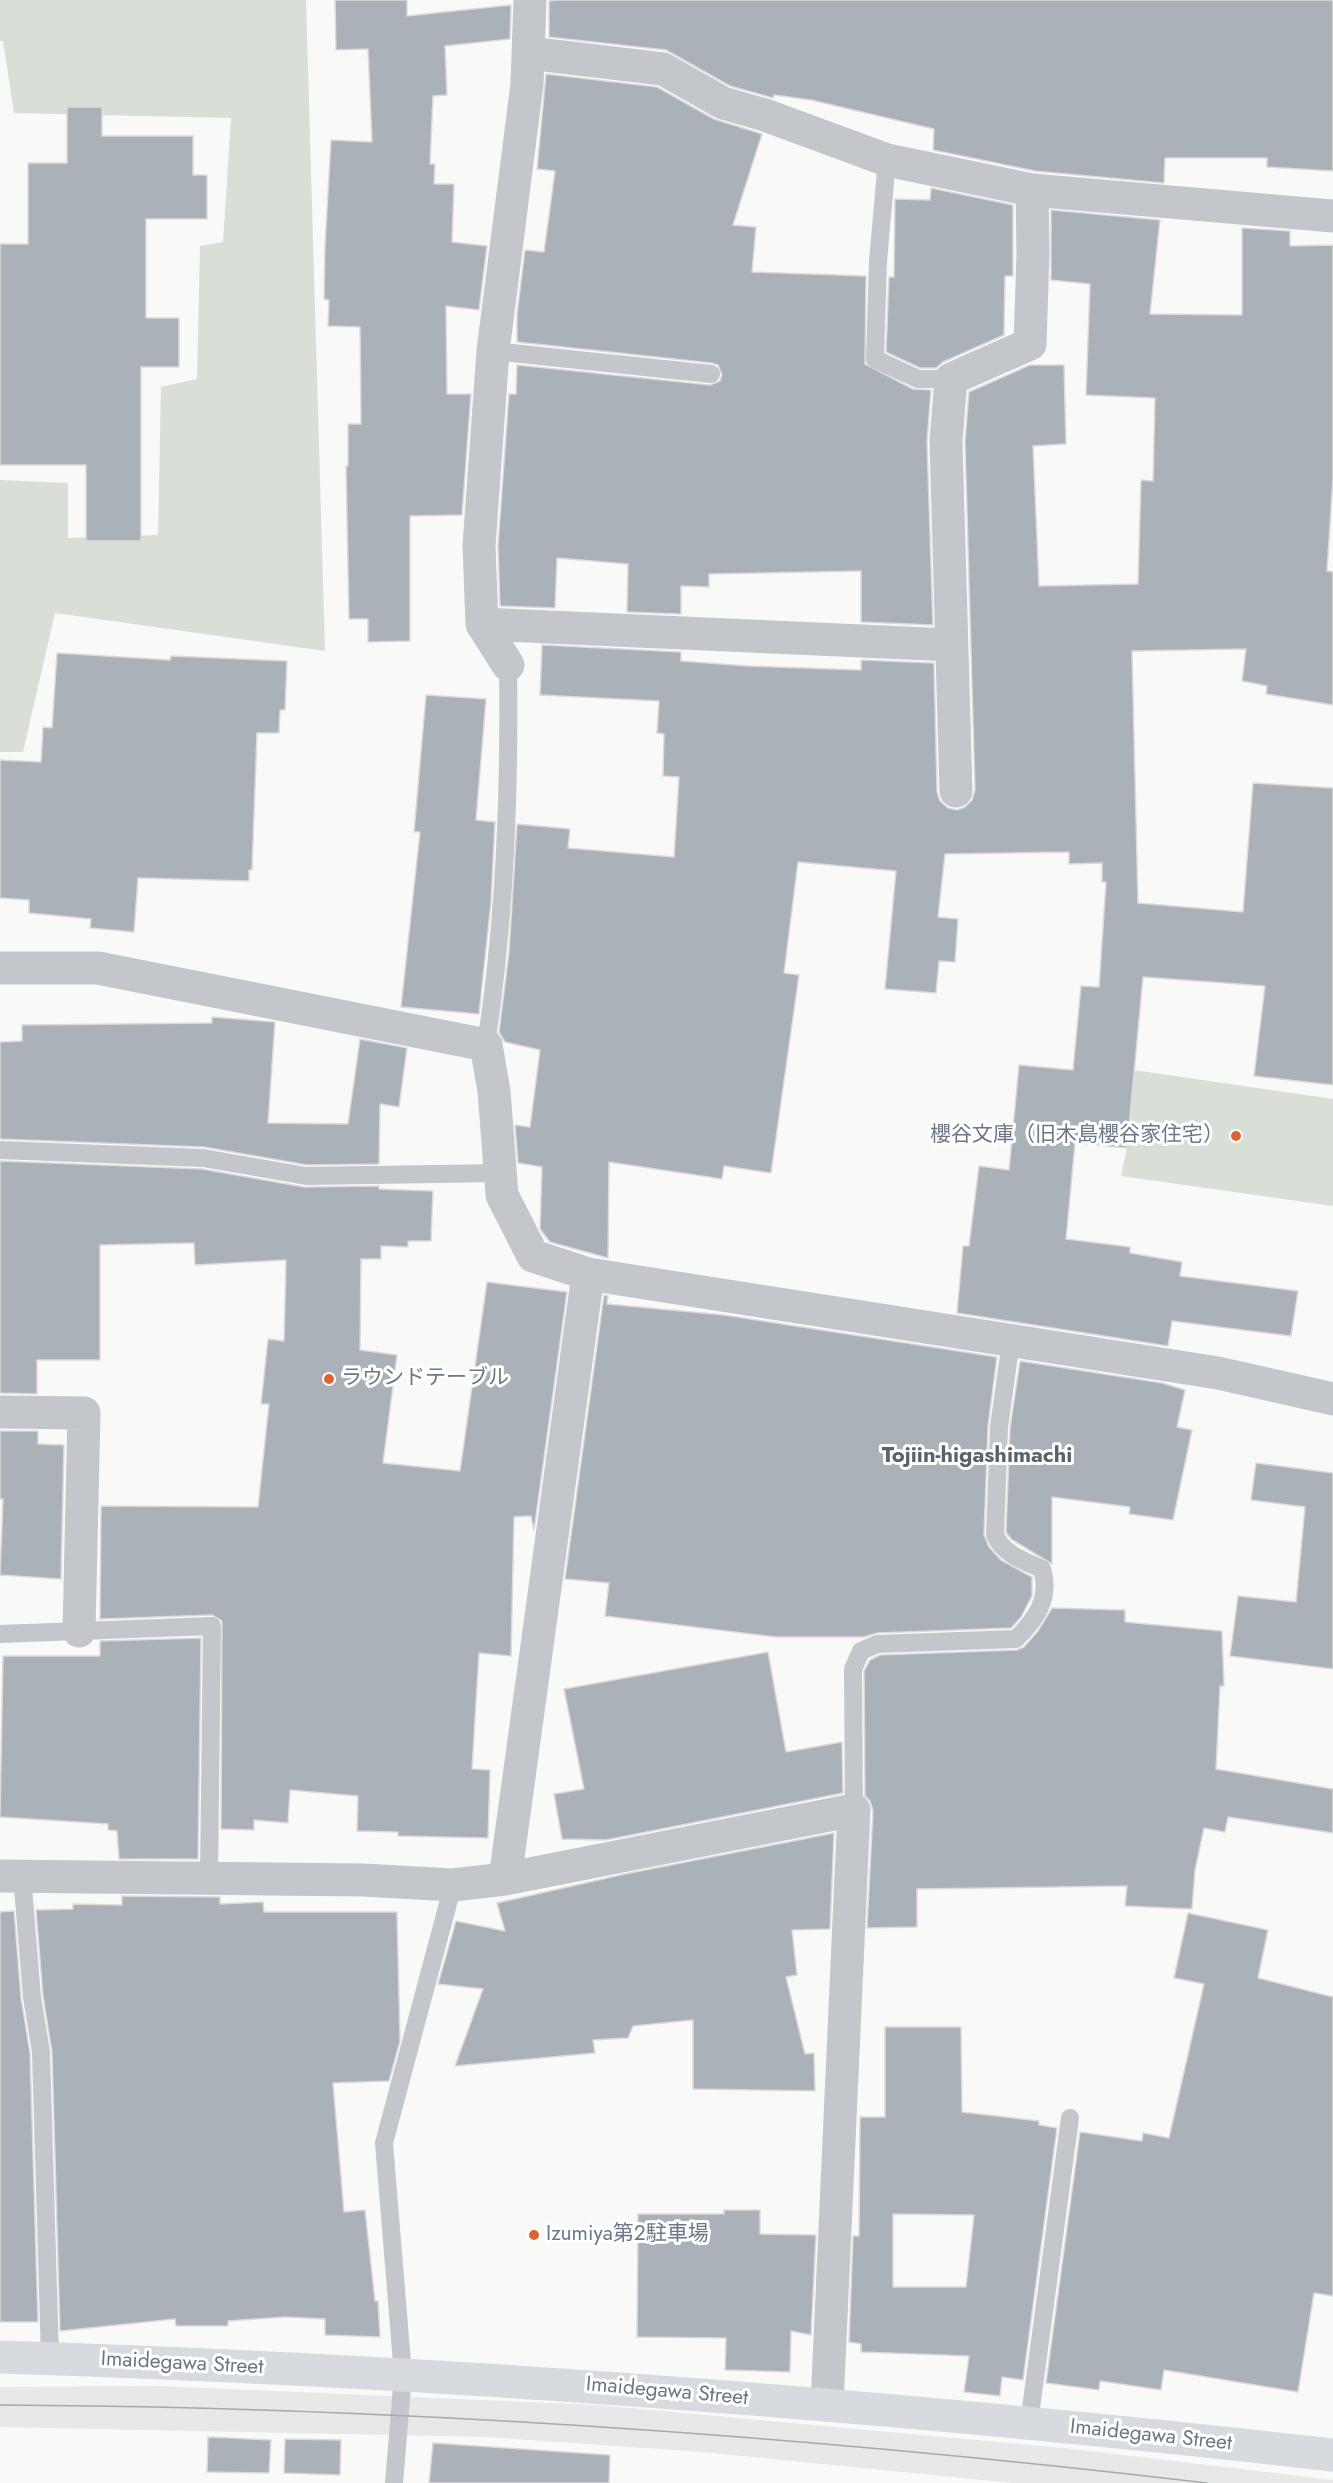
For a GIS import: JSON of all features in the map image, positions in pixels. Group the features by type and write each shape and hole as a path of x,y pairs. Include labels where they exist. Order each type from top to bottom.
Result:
{"street":[{"path":"508,665 482,624 479,546 492,351 527,84 530,0"},
{"path":"528,53 663,69 723,103 765,115 887,160 1032,190 1333,216"},
{"path":"956,791 946,441 951,379 1030,344 1033,253 1032,190"},
{"path":"482,624 951,645"},
{"path":"0,968 98,968 486,1045 494,1091 502,1195 533,1256 588,1274 1218,1373 1333,1399"},
{"path":"505,1879 588,1274"},
{"path":"0,1412 84,1413 79,1631"},
{"path":"11,1875 363,1880 453,1885 505,1879 854,1810 827,2405"},
{"name":"Imaidegawa Street","path":"0,2357 523,2381 1029,2423 1333,2455"}],"lane":[{"path":"887,160 878,261 875,359 918,379 951,379"},
{"path":"492,351 711,374"},
{"path":"486,1045 496,979 508,791 508,665"},
{"path":"0,1150 203,1158 306,1176 501,1173"},
{"path":"854,1810 853,1670 861,1651 877,1644 1016,1639 1033,1622 1044,1599 1046,1584 1042,1569 1011,1554 999,1545 994,1535 999,1427 1011,1341"},
{"path":"0,1634 212,1626 209,1878"},
{"path":"11,1875 41,2052 50,2358"},
{"path":"394,2483 403,2375 384,2143 453,1885"},
{"path":"1029,2423 1070,2118"}],"shaded area":[{"path":"0,0 306,0 325,651 55,613 23,752 0,752 0,480 68,483 68,538 158,535 161,387 197,379 200,246 223,242 231,118 14,113 3,41 0,41"},
{"path":"1134,1070 1333,1099 1333,1206 1121,1176 1127,1148"},
{"path":"159,2386 597,2405 1073,2449 1333,2480 1333,2483 1013,2483 703,2452 486,2437 0,2427 0,2387"}],"building":[{"path":"335,0 407,0 407,16 511,5 510,39 445,46 447,95 433,96 430,164 435,164 434,184 454,184 452,242 487,246 479,310 446,306 447,394 471,394 462,515 410,516 410,641 368,642 368,619 349,619 346,466 348,466 348,424 361,424 360,327 328,326 329,300 324,299 325,245 331,140 372,142 368,49 336,50"},
{"path":"1333,0 1333,171 1267,167 1267,158 1165,158 1164,183 1035,171 933,150 934,129 811,100 774,95 773,98 730,86 666,50 549,37 549,1"},
{"path":"546,74 657,87 714,119 762,134 733,225 756,227 752,272 866,276 865,364 913,389 931,390 927,442 933,625 861,622 861,571 709,574 709,587 681,586 681,614 627,612 628,564 557,558 555,608 500,606 498,546 509,394 516,394 517,365 710,385 720,381 722,375 718,365 712,363 517,342 517,314 525,250 544,252 555,171 537,169"},
{"path":"67,107 102,107 102,136 193,136 193,175 207,175 207,219 146,219 146,318 179,318 179,367 141,367 141,541 86,541 86,465 0,465 0,244 28,244 28,163 67,163"},
{"path":"931,188 1013,205 1013,276 1005,276 1004,335 943,362 936,368 920,368 886,352 889,277 894,277 895,199 930,200"},
{"path":"1051,210 1160,220 1150,314 1242,315 1242,228 1290,231 1290,246 1333,245 1333,478 1327,571 1333,572 1333,705 1266,694 1267,686 1242,681 1246,649 1132,651 1138,903 1243,912 1253,783 1333,788 1333,1085 1254,1076 1265,986 1143,977 1127,1148 1075,1143 1066,1239 1130,1247 1130,1253 1182,1262 1180,1276 1298,1291 1291,1336 1172,1321 1168,1346 957,1313 963,1246 969,1246 979,1166 1009,1170 1019,1065 1073,1070 1081,986 1099,987 1106,882 1102,882 1102,863 1069,864 1069,852 945,854 938,917 958,919 955,962 939,961 936,993 885,989 896,871 798,862 784,973 799,975 771,1173 724,1166 722,1179 609,1162 608,1258 550,1242 540,1229 542,1167 518,1163 515,1125 530,1127 540,1050 505,1042 499,1032 509,952 517,824 570,829 568,848 674,857 679,777 663,776 664,734 657,733 659,701 540,695 542,645 681,652 681,661 748,666 861,670 861,660 934,663 937,792 940,801 948,808 957,810 965,807 972,800 975,790 965,441 969,392 1030,365 1064,365 1066,444 1033,446 1039,586 1138,584 1141,480 1153,481 1155,398 1086,395 1090,284 1051,280"},
{"path":"57,653 170,660 171,656 287,661 285,710 280,710 279,733 257,733 252,870 249,870 249,881 138,878 134,932 90,928 91,919 29,913 29,900 0,898 0,760 41,762 43,727 52,728"},
{"path":"426,695 486,699 476,820 495,822 491,902 479,1014 401,1007 420,832 414,832"},
{"path":"212,1017 275,1022 268,1123 348,1124 360,1039 407,1048 399,1107 380,1104 379,1164 307,1165 204,1147 0,1139 0,1042 22,1041 22,1025 212,1023"},
{"path":"0,1161 202,1169 304,1187 379,1186 379,1189 433,1191 431,1241 408,1241 408,1247 381,1246 381,1259 361,1259 360,1350 397,1355 383,1463 460,1471 487,1282 567,1292 534,1530 531,1516 514,1517 511,1656 479,1653 472,1769 490,1770 488,1838 398,1836 398,1832 357,1831 358,1796 290,1790 288,1823 254,1820 254,1830 221,1829 222,1621 212,1615 100,1619 101,1506 258,1507 269,1404 261,1404 268,1339 284,1341 286,1260 195,1265 194,1243 100,1245 100,1360 37,1360 37,1394 0,1393"},
{"path":"604,1295 608,1296 607,1304 724,1315 997,1357 988,1426 984,1535 989,1547 1001,1560 1032,1577 1032,1596 1021,1617 1011,1628 877,1633 864,1637 775,1637 605,1616 609,1583 565,1579"},
{"path":"1020,1361 1162,1383 1185,1390 1177,1427 1192,1430 1173,1520 1129,1514 1130,1507 1052,1497 1052,1564 1011,1539 1006,1532 1010,1428"},
{"path":"0,1431 38,1431 38,1444 64,1445 61,1579 0,1575 3,1499 0,1499"},
{"path":"1256,1463 1333,1473 1333,1669 1230,1656 1238,1596 1296,1602 1305,1507 1251,1500"},
{"path":"1052,1608 1125,1610 1125,1622 1222,1631 1224,1686 1220,1686 1216,1769 1333,1789 1333,1833 1228,1817 1225,1832 1204,1828 1195,1870 1192,1909 1125,1906 1127,1886 917,1889 917,1927 867,1928 873,1811 870,1801 865,1796 864,1671 870,1660 880,1655 1017,1650 1024,1647 1038,1631"},
{"path":"201,1638 198,1859 119,1859 117,1831 108,1830 108,1824 0,1817 3,1656 100,1656 100,1641"},
{"path":"768,1652 786,1752 842,1742 843,1793 606,1840 562,1839 554,1794 584,1789 564,1689"},
{"path":"834,1833 830,1929 792,1930 797,1975 786,1977 805,2054 814,2053 815,2091 693,2089 693,2020 633,2026 628,2038 593,2040 595,2053 455,2066 483,1989 438,1984 456,1921 505,1931 497,1903 625,1874"},
{"path":"122,1896 220,1897 220,1904 263,1902 264,1912 397,1912 400,2041 389,2081 333,2083 344,2212 365,2210 375,2301 378,2301 380,2337 325,2335 325,2319 285,2317 228,2321 228,2326 176,2326 175,2319 60,2331 52,2052 43,1996 36,1910 73,1909 73,1904 122,1905"},
{"path":"14,1911 21,1998 30,2053 38,2322 0,2322 0,1912"},
{"path":"1188,1913 1268,1930 1258,1978 1333,1997 1333,2296 1314,2293 1298,2392 1164,2370 1161,2390 1100,2381 1099,2390 1046,2383 1080,2132 1142,2141 1143,2133 1169,2138 1204,1984 1174,1978"},
{"path":"885,2027 961,2027 962,2112 1039,2121 1039,2125 1057,2128 1023,2380 1002,2377 1000,2396 964,2392 969,2356 861,2352 861,2344 849,2342 853,2236 859,2236 860,2117 885,2117","holes":["893,2214 974,2215 966,2287 893,2287"]},
{"path":"724,2210 760,2210 760,2234 816,2235 811,2335 791,2331 790,2372 725,2370 726,2338 637,2337 638,2214 724,2214"},
{"path":"208,2437 271,2440 269,2473 207,2472"},
{"path":"285,2439 341,2440 340,2475 284,2473"},
{"path":"433,2443 610,2455 609,2483 429,2483"}],"tram line":[{"path":"0,2405 302,2411 605,2427 906,2451 1207,2483"}],"place":[{"name":"櫻谷文庫（旧木島櫻谷家住宅）","path":"1236,1136"},
{"name":"ラウンドテーブル","path":"329,1379"},
{"name":"Izumiya第2駐車場","path":"534,2235"}],"district":[{"name":"Tojiin-higashimachi","path":"977,1457"}]}
